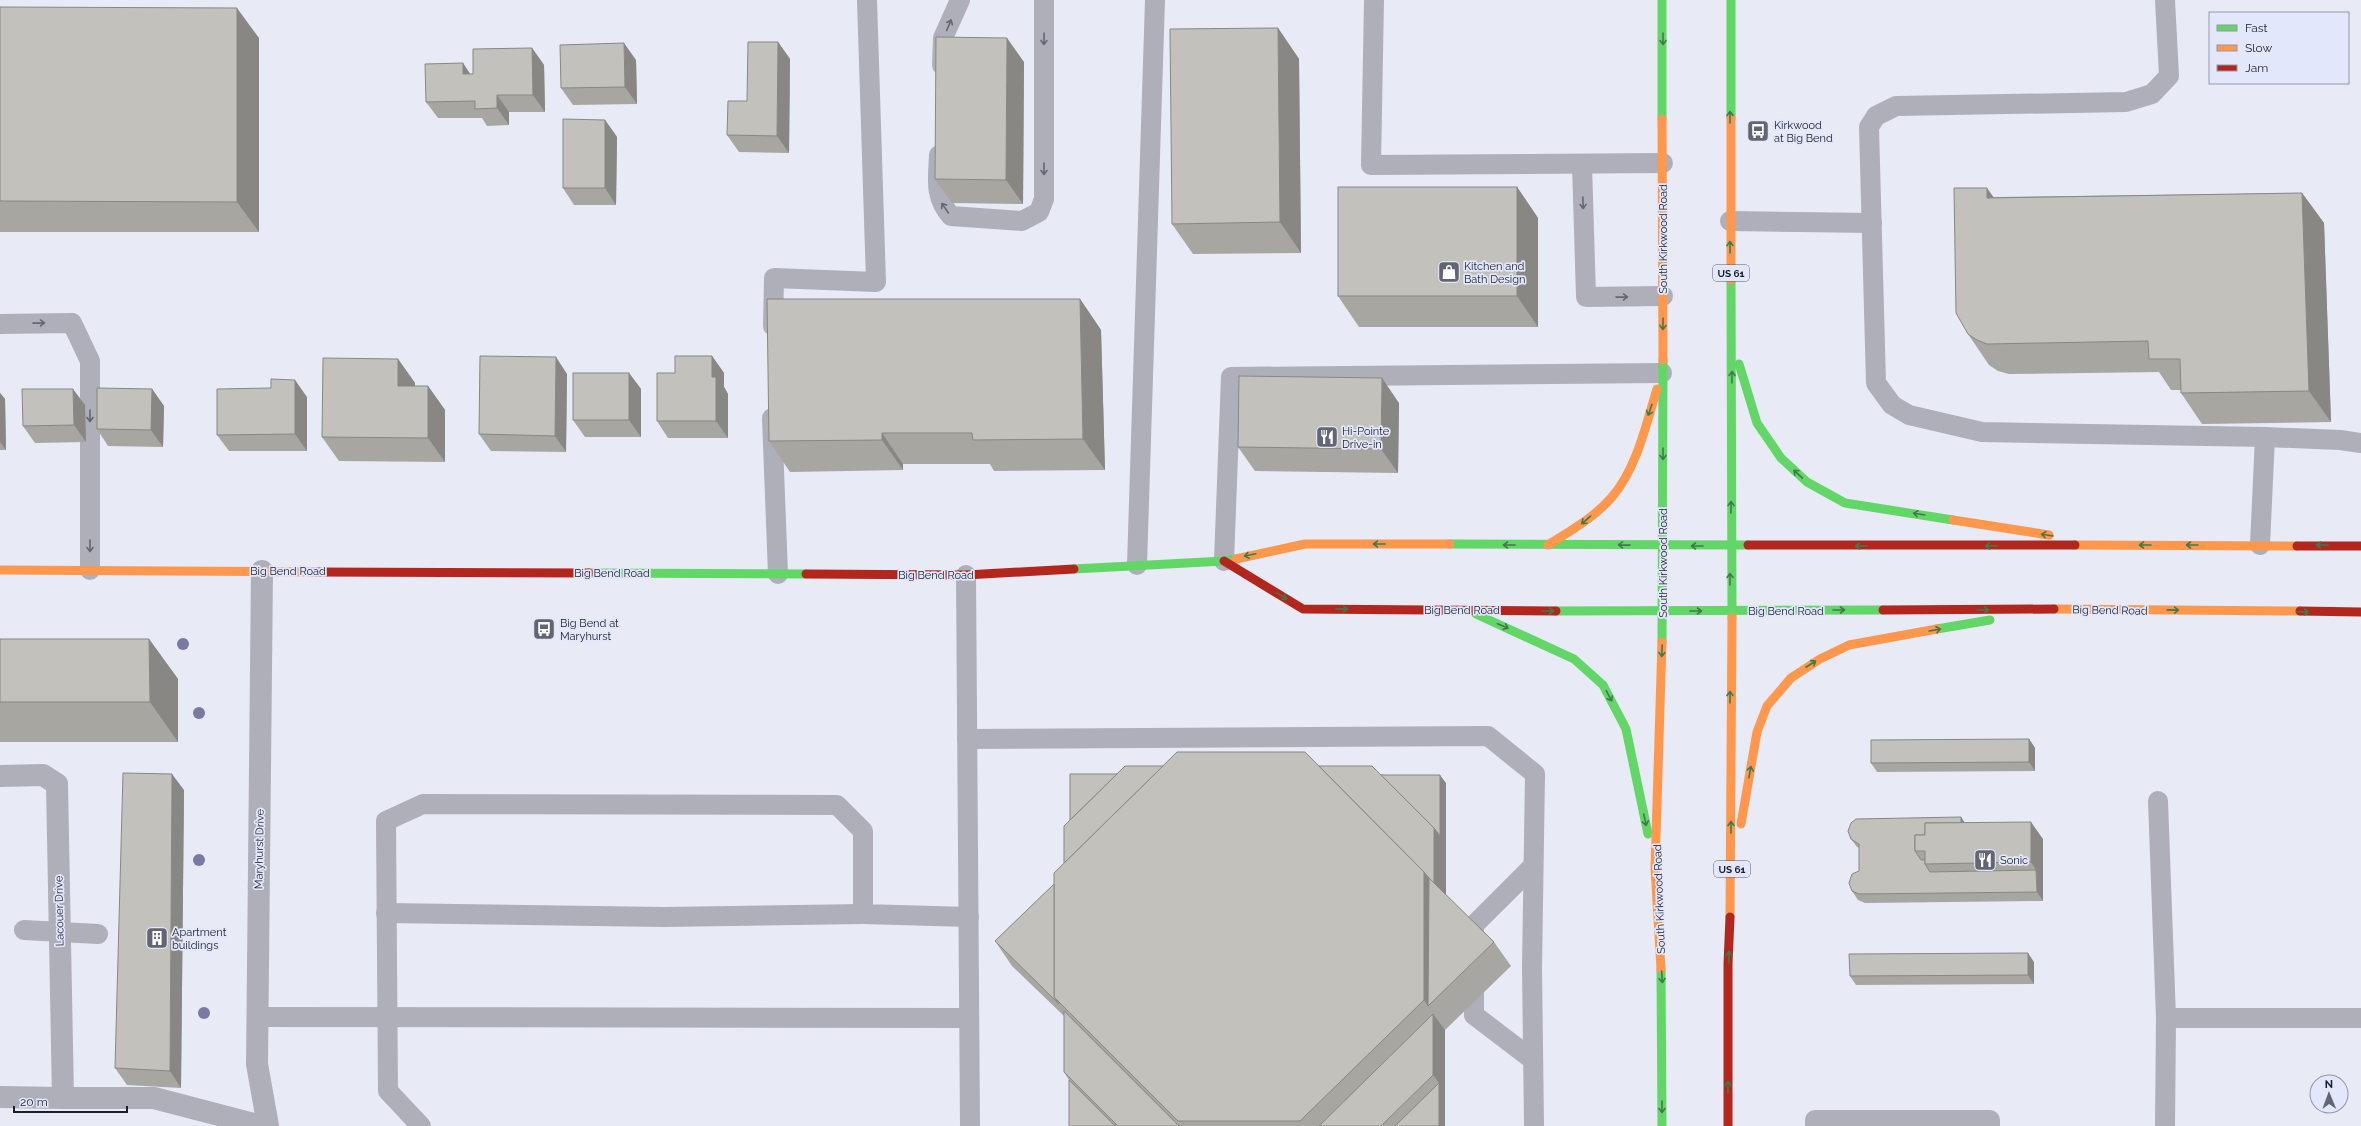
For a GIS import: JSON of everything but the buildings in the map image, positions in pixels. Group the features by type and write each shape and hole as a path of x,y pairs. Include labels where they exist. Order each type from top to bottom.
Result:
{"main road":[{"name":"South Kirkwood Road","path":"1662,0 1663,612 1656,868 1662,981 1662,1126"},
{"name":"US 61","path":"1728,1126 1728,964 1732,880 1730,611 1732,345 1730,221 1731,0"},
{"path":"1732,345 1758,424 1781,458 1807,482 1845,503 2114,545"},
{"path":"1548,545 1583,524 1613,496 1632,460 1662,373"},
{"name":"Big Bend Road","path":"0,570 262,570 966,575 1224,561 1305,544 1663,546 2361,546"},
{"name":"Big Bend Road","path":"1224,561 1303,609 1663,612 2050,609 2361,612"},
{"path":"1732,880 1757,732 1767,706 1791,678 1820,659 1849,645 2050,609"},
{"path":"1467,611 1574,659 1603,685 1626,729 1656,868"}],"street":[{"name":"Maryhurst Drive","path":"262,570 257,1064 268,1126"},
{"name":"Lacouer Drive","path":"0,776 43,775 57,784 58,931 63,1098"},
{"path":"0,1098 154,1098 261,1126"}],"lane":[{"path":"773,348 774,278 876,282 866,0"},
{"path":"942,86 943,38 960,0"},
{"path":"940,133 938,188 942,206 951,216 1022,221 1039,212 1044,198 1044,0"},
{"path":"1137,565 1155,0"},
{"path":"1374,0 1371,165 1663,163"},
{"path":"2165,0 2169,76 2152,94 2126,102 1896,106 1876,116 1870,127 1876,383 1892,405 1909,415 1982,432 2264,437 2340,440 2361,444"},
{"path":"1582,164 1586,297 1663,296"},
{"path":"1730,221 1872,223"},
{"path":"0,324 72,322 90,361 90,570"},
{"path":"1224,561 1231,377 1662,373"},
{"path":"772,403 772,450 778,574"},
{"path":"2260,545 2264,437"},
{"path":"966,575 970,1126"},
{"path":"967,739 1488,736 1535,774 1533,866 1534,1126"},
{"path":"2158,801 2166,1018 2165,1126"},
{"path":"421,1126 388,1091 386,1017 386,821 423,804 837,805 863,831 863,914"},
{"path":"1533,866 1474,925 1474,1015 1533,1060"},
{"path":"386,914 664,917 863,914 969,917"},
{"path":"24,930 98,934"},
{"path":"257,1017 969,1018"},
{"path":"2166,1018 2361,1018"},
{"path":"1815,1126 1815,1120 1990,1120 1990,1126"}],"traffic: fast":[{"path":"1662,0 1662,119"},
{"path":"1731,0 1731,118"},
{"path":"1731,280 1732,618"},
{"path":"1662,642 1663,360"},
{"path":"1739,364 1757,423 1781,458 1807,482 1845,503 1953,520"},
{"path":"1450,544 1748,545"},
{"path":"1074,569 1224,561 1236,559"},
{"path":"589,573 806,574"},
{"path":"1556,611 1883,610"},
{"path":"1476,614 1574,659 1603,685 1626,729 1648,834"},
{"path":"1937,629 1990,620"},
{"path":"1661,969 1662,1126"}],"traffic: slow":[{"path":"1731,118 1731,280"},
{"path":"1662,119 1663,360"},
{"path":"1548,545 1598,511 1612,497 1621,485 1640,445 1657,389"},
{"path":"1953,520 2049,535"},
{"path":"1236,559 1305,544 1450,544"},
{"path":"2075,545 2297,546"},
{"path":"0,570 316,572"},
{"path":"2054,609 2300,611"},
{"path":"1730,917 1732,618"},
{"path":"1741,824 1757,732 1767,706 1791,678 1820,659 1849,645 1937,629"},
{"path":"1661,969 1655,868 1662,642"}],"traffic: jam":[{"path":"1748,545 2075,545"},
{"path":"2297,546 2361,546"},
{"path":"1224,561 1303,609 1556,611"},
{"path":"806,574 966,575 1074,569"},
{"path":"316,572 589,573"},
{"path":"1883,610 2054,609"},
{"path":"2300,611 2361,612"},
{"path":"1728,1126 1728,964 1730,917"}],"place":[{"name":"Kirkwood at Big Bend","path":"1758,131"},
{"name":"Kitchen and Bath Design","path":"1449,272"},
{"name":"Hi-Pointe Drive-in","path":"1327,437"},
{"name":"Big Bend at Maryhurst","path":"544,629"},
{"name":"Sonic","path":"1985,860"},
{"name":"Apartment buildings","path":"157,938"}]}
